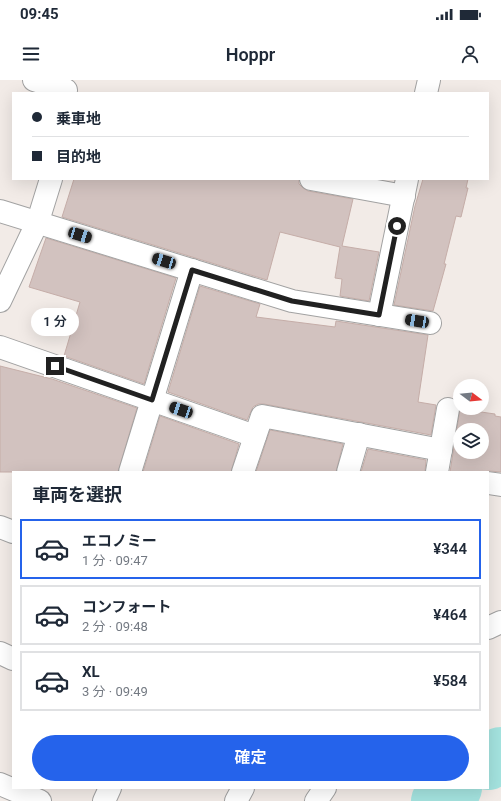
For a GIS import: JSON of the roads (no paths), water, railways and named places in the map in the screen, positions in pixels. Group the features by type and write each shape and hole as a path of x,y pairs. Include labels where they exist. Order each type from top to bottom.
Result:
{"street":[{"path":"34,80 66,88"},
{"path":"426,92 429,80"},
{"path":"0,301 38,222 51,180"},
{"path":"322,180 406,188 379,315"},
{"path":"0,211 292,301 430,323"},
{"path":"130,471 192,270"},
{"path":"0,347 255,436"},
{"path":"437,471 448,409"},
{"path":"243,471 262,416 441,450"},
{"path":"348,471 359,434"},
{"path":"489,482 501,485"},
{"path":"0,527 12,532"},
{"path":"489,628 501,622"},
{"path":"0,653 12,659"},
{"path":"0,784 40,801"},
{"path":"104,801 110,789"},
{"path":"236,801 242,789"},
{"path":"316,801 324,789"}],"waterway":[{"path":"489,762 501,754"},
{"path":"438,801 454,789"}]}
